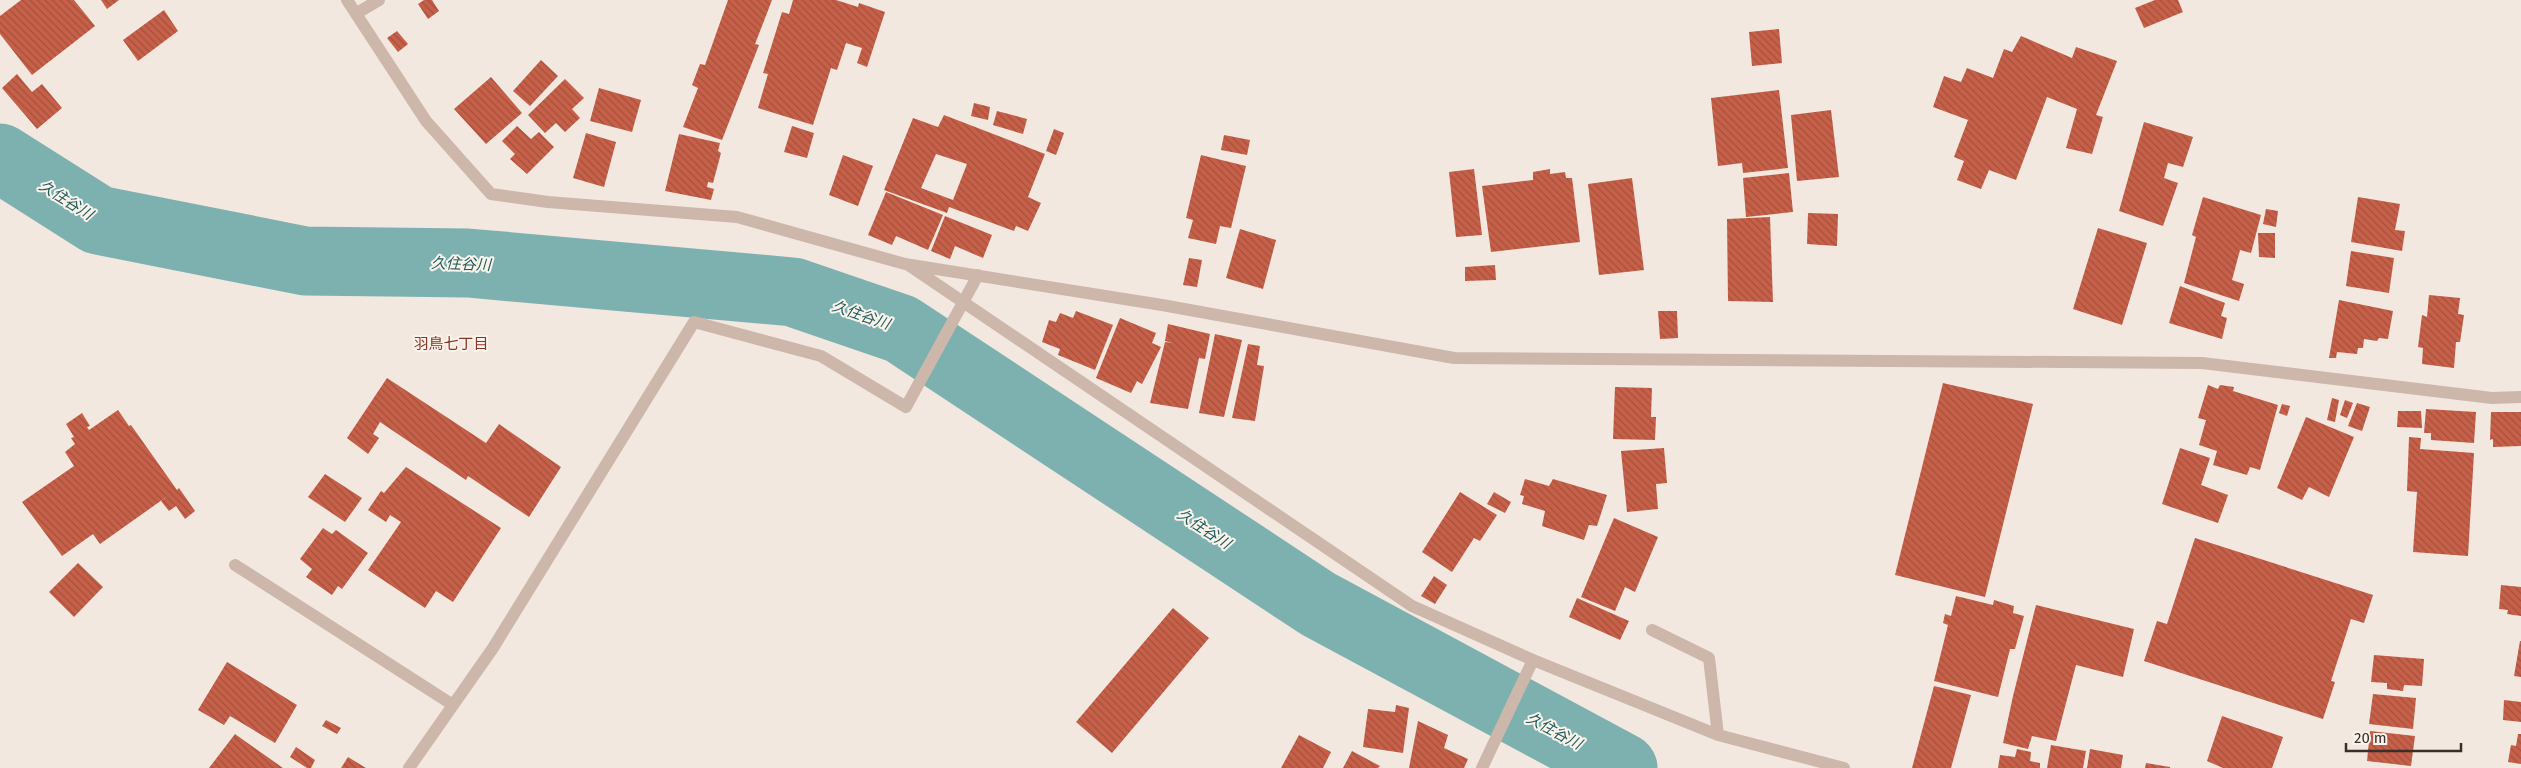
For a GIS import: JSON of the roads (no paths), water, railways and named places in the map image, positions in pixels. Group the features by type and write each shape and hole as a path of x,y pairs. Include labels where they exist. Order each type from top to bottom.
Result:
{"street":[{"path":"347,0 426,121 491,194 548,202 737,218 905,264 1162,305 1454,358 2202,364 2492,398 2521,397"},
{"path":"357,13 379,0"},
{"path":"905,264 1412,606 1533,660 1718,735 1844,768"},
{"path":"409,768 493,648 694,322 821,356 906,407 919,380 978,275"},
{"path":"235,565 453,705"},
{"path":"1652,630 1709,658 1718,735"},
{"path":"1482,768 1533,660"}],"waterway":[{"name":"久住谷川","path":"0,158 98,220 305,261 468,263 793,292 901,329 1318,604 1623,768"}],"district":[{"name":"羽鳥七丁目","path":"451,344"}]}
